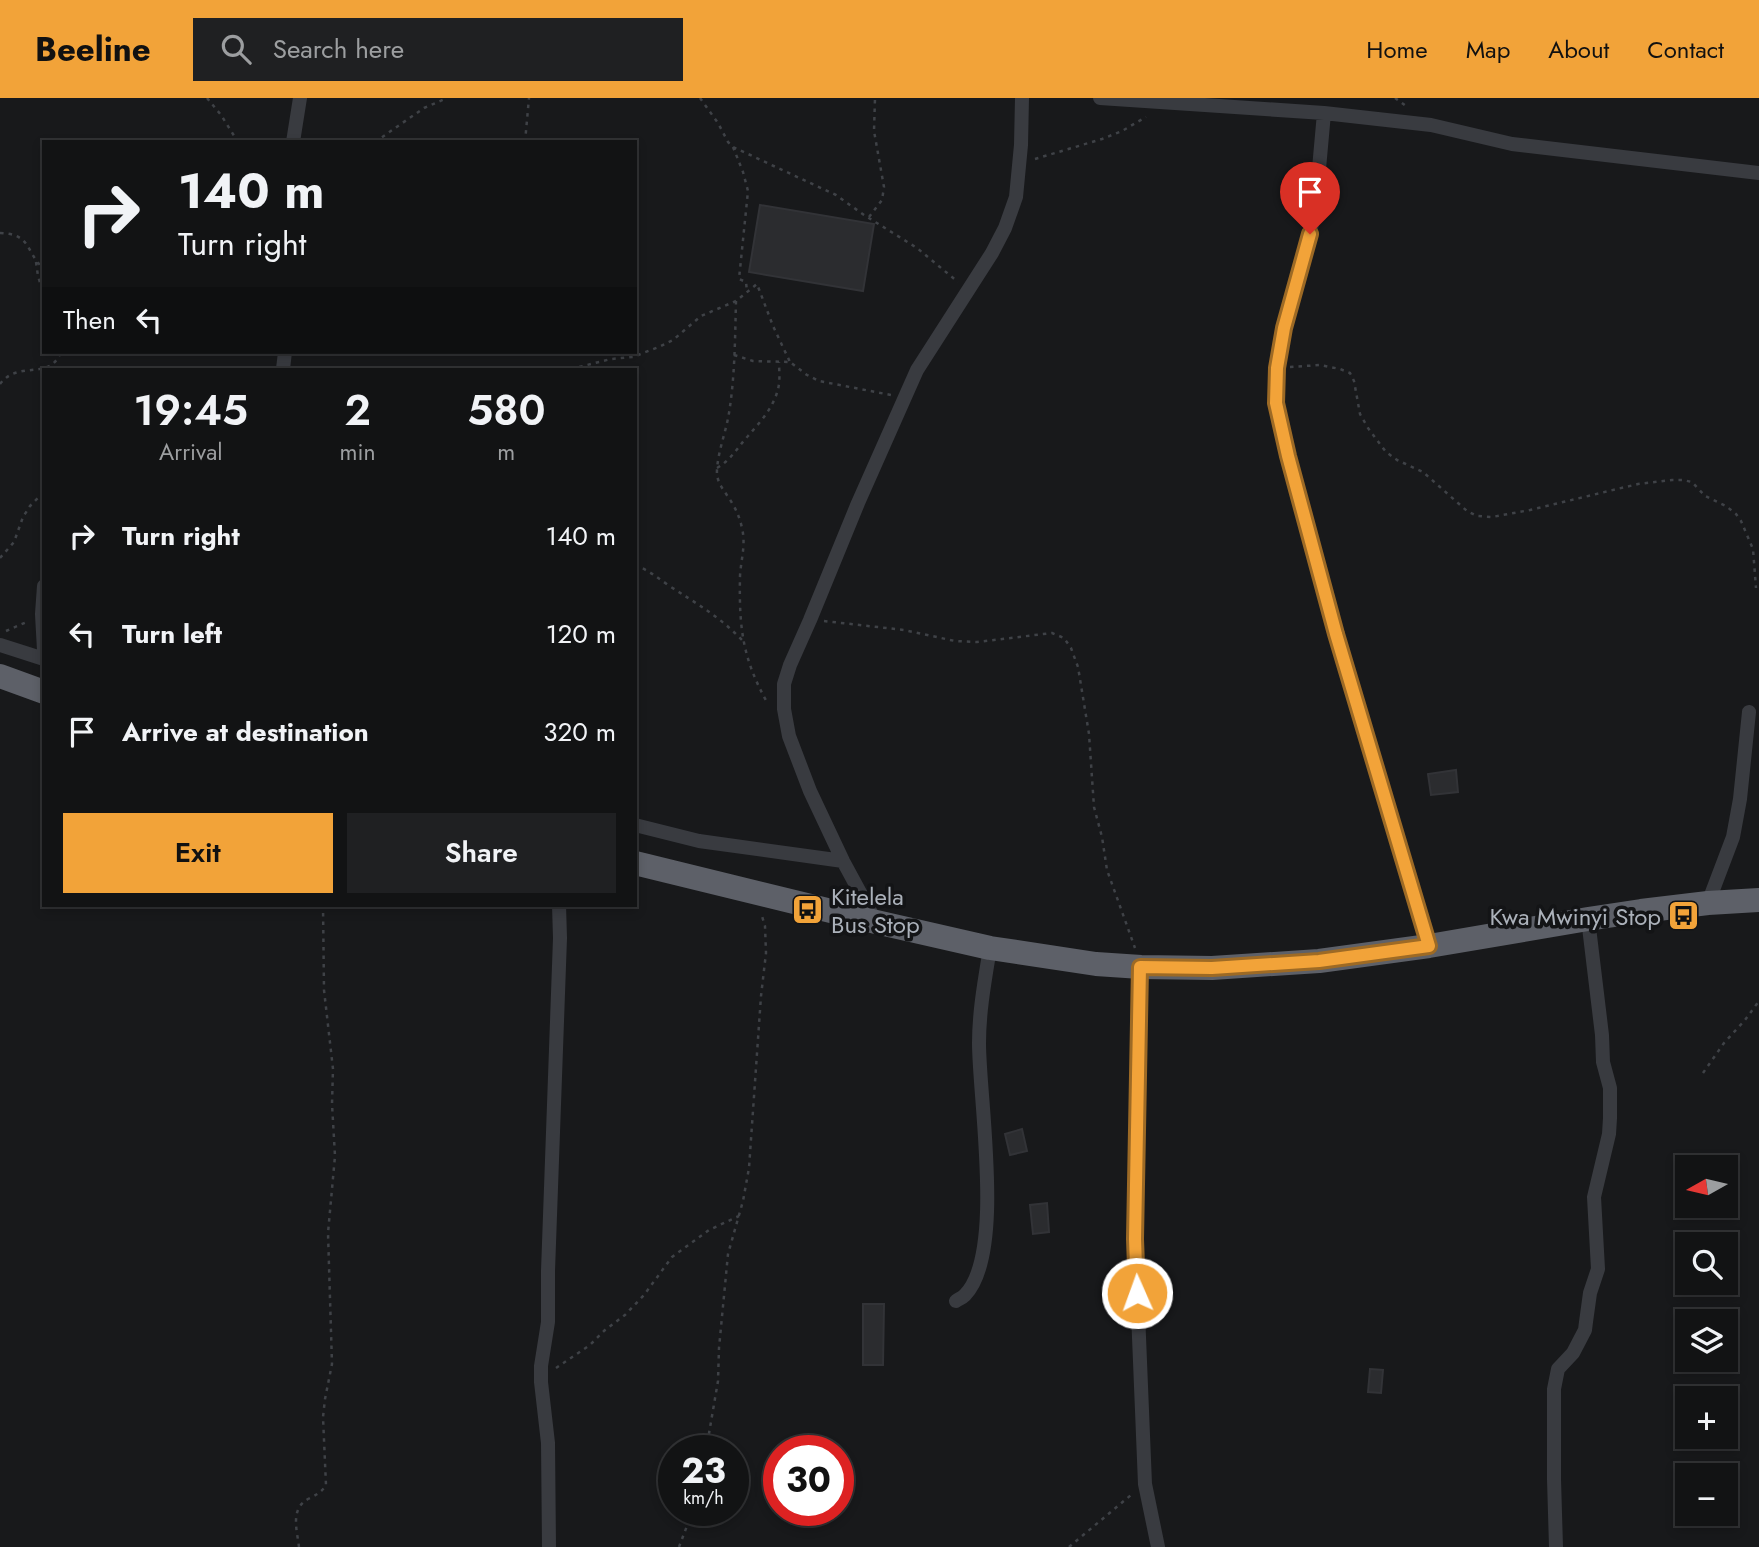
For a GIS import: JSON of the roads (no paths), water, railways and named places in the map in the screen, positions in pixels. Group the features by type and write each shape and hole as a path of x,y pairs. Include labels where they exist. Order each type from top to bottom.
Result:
{"highway":[{"path":"0,676 42,691"},
{"path":"637,864 990,948 1096,964 1140,967 1212,968 1319,961 1429,946 1588,919 1708,903 1759,900"}],"street":[{"path":"293,140 300,98"},
{"path":"876,922 810,791 789,736 784,709 784,684 918,370 1005,228 1016,197 1023,98"},
{"path":"1100,98 1324,113 1431,125 1512,144 1759,173"},
{"path":"1324,113 1320,180 1310,234 1284,328 1277,368 1276,403 1336,634 1429,946"},
{"path":"1,639 42,658"},
{"path":"1708,903 1732,837 1740,799 1749,712"},
{"path":"637,826 699,841 843,861"},
{"path":"549,1547 548,1443 541,1382 548,1322 559,907"},
{"path":"1556,1547 1554,1389 1558,1369 1573,1353 1587,1322 1590,1293 1598,1269 1594,1197 1611,1118 1610,1088 1603,1062 1602,1027 1588,919"},
{"path":"956,1301 965,1295 972,1283 980,1266 985,1244 987,1183 979,1041 990,948"},
{"path":"1140,967 1135,1239 1145,1484 1158,1547"}],"place":[{"name":"Kitelela Bus Stop","path":"808,910"},
{"name":"Kwa Mwinyi Stop","path":"1684,916"}]}
